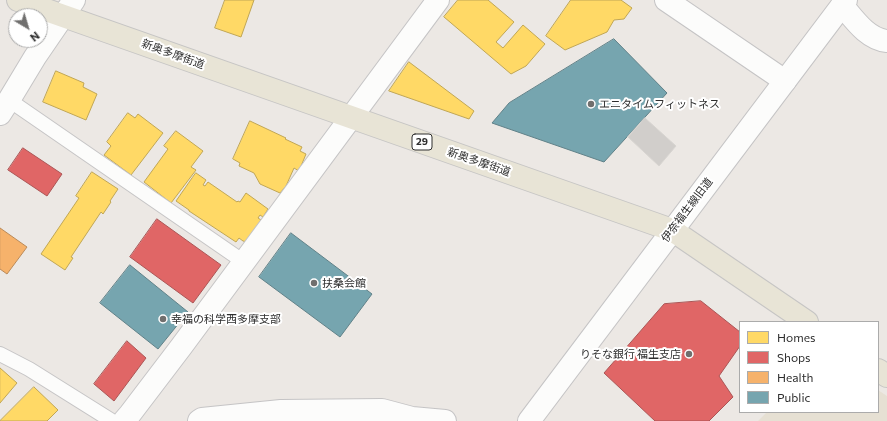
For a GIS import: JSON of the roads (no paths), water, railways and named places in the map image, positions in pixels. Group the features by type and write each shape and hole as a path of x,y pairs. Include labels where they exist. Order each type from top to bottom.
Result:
{"main road":[{"name":"新奥多摩街道","path":"18,0 69,8 351,117 672,230 806,321"}],"street":[{"path":"124,419 182,347 438,0"},
{"path":"666,0 785,81"},
{"path":"844,2 864,31 881,40 887,40"},
{"name":"伊奈福生線旧道","path":"529,421 844,2"},
{"path":"4,107 35,57 69,8"},
{"path":"199,421 202,419 280,411 382,410 412,418 445,421"}],"lane":[{"path":"4,107 244,262"},
{"path":"0,354 124,419"}],"place":[{"name":"エニタイムフィットネス","path":"591,104"},
{"name":"扶桑会館","path":"314,283"},
{"name":"幸福の科学西多摩支部","path":"163,319"},
{"name":"りそな銀行 福生支店","path":"689,354"}]}
